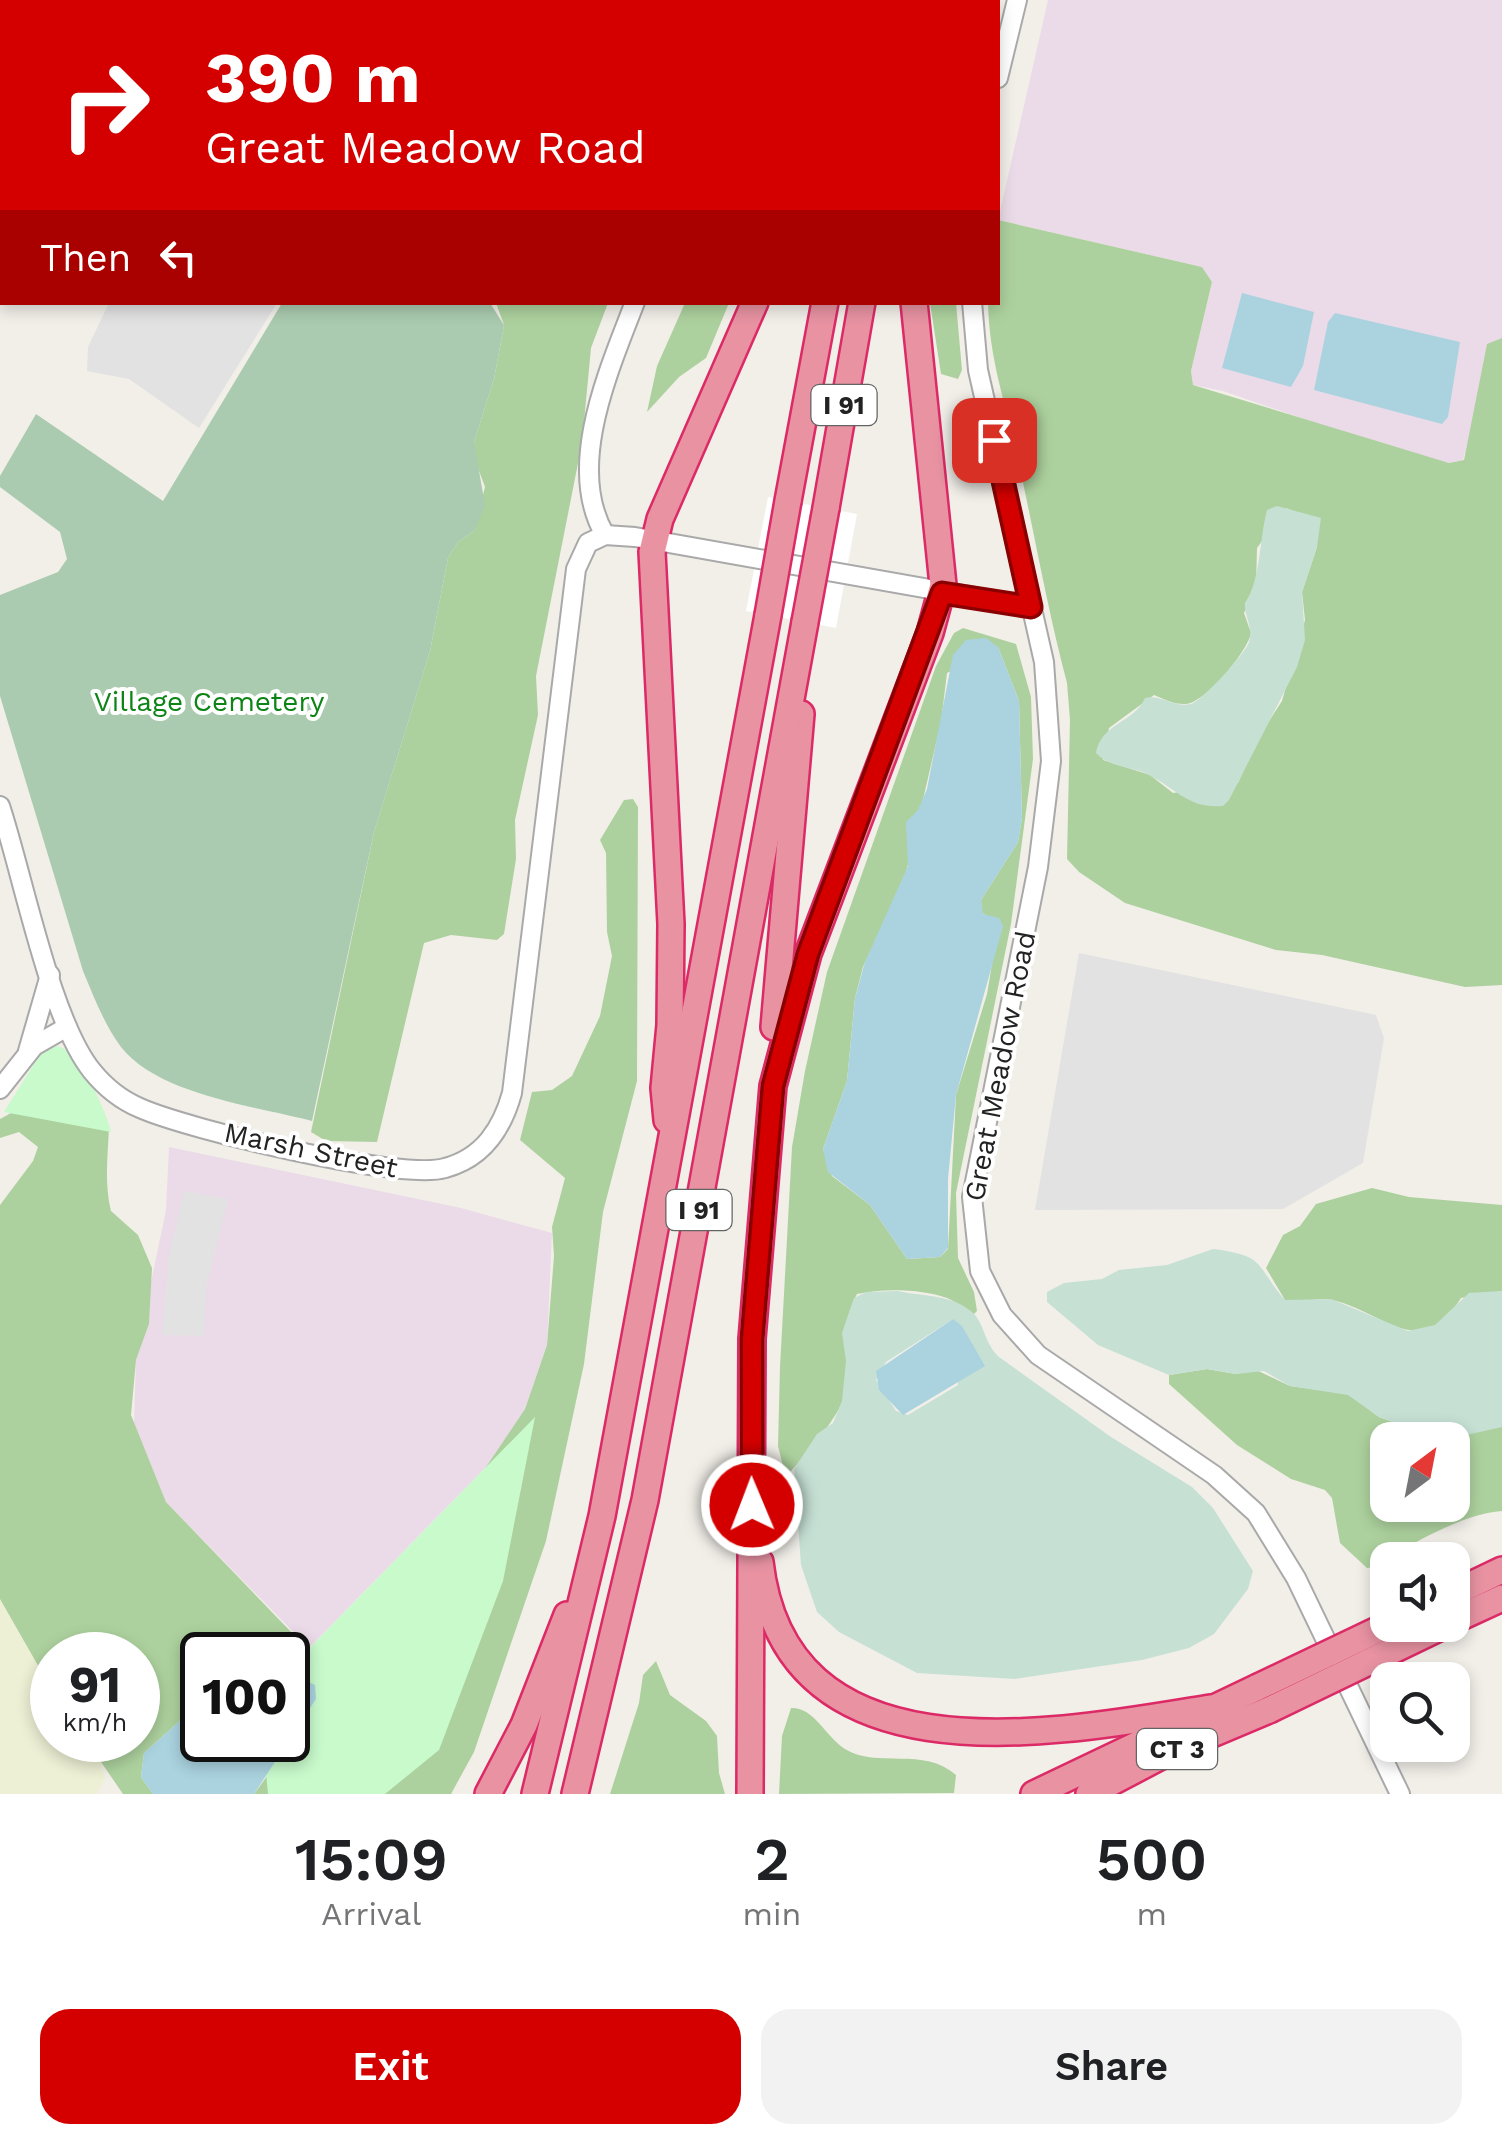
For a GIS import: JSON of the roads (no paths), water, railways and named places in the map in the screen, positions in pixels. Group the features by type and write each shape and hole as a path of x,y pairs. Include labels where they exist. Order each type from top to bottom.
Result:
{"highway":[{"path":"672,1139 664,1096 672,954 653,540 755,305"},
{"name":"I 91","path":"535,1794 590,1570 824,305"},
{"name":"I 91","path":"576,1794 649,1481 861,305"},
{"path":"914,305 942,593 808,954 773,1086 752,1321 752,1505 762,1582 782,1634 811,1672 864,1709 928,1729 1004,1735 1077,1731 1210,1708"},
{"path":"773,1086 769,1072 801,753 796,675"},
{"path":"750,1794 748,1526 752,1505"},
{"path":"488,1794 524,1725 562,1626 590,1570"},
{"path":"1470,1585 1502,1570"},
{"path":"1470,1613 1502,1598"},
{"name":"CT 3","path":"1090,1794 1166,1753 1237,1725 1264,1699 1370,1636"},
{"name":"CT 3","path":"1034,1794 1210,1708 1264,1699 1403,1642"},
{"path":"1113,1794 1237,1725"}],"street":[{"path":"1000,69 1016,0"},
{"path":"633,305 608,379 589,463 590,499 606,535 1031,607"},
{"name":"Great Meadow Road","path":"972,305 978,370 1048,694 1049,795 1033,894 975,1174 971,1222 980,1271 1002,1315 1038,1355 1214,1475 1256,1513 1290,1568 1400,1794"},
{"name":"Marsh Street","path":"0,806 67,1027 86,1062 107,1087 134,1106 166,1118 408,1171 441,1170 482,1148 503,1120 515,1074 576,569 584,548 606,535"},
{"path":"24,1057 50,974"},
{"path":"0,1089 39,1041 67,1027"}],"water":[{"path":"1242,293 1314,312 1303,366 1291,387 1222,368"},
{"path":"1335,313 1460,342 1448,417 1442,424 1314,390 1328,322"},
{"path":"986,638 998,647 1019,701 1022,818 1018,842 981,900 983,914 999,918 1003,926 956,1095 948,1179 948,1248 940,1257 907,1259 870,1205 828,1172 823,1149 847,1081 855,998 865,962 908,866 906,822 918,810 927,789 953,655 966,640"},
{"path":"953,1319 962,1326 985,1366 903,1415 879,1390 876,1371"},
{"path":"310,1683 315,1685 316,1699 310,1708"},
{"path":"180,1721 180,1762 275,1762 254,1794 153,1794 141,1777 143,1762 160,1762 160,1739"}],"park label":[{"name":"Village Cemetery","path":"209,701"}]}
